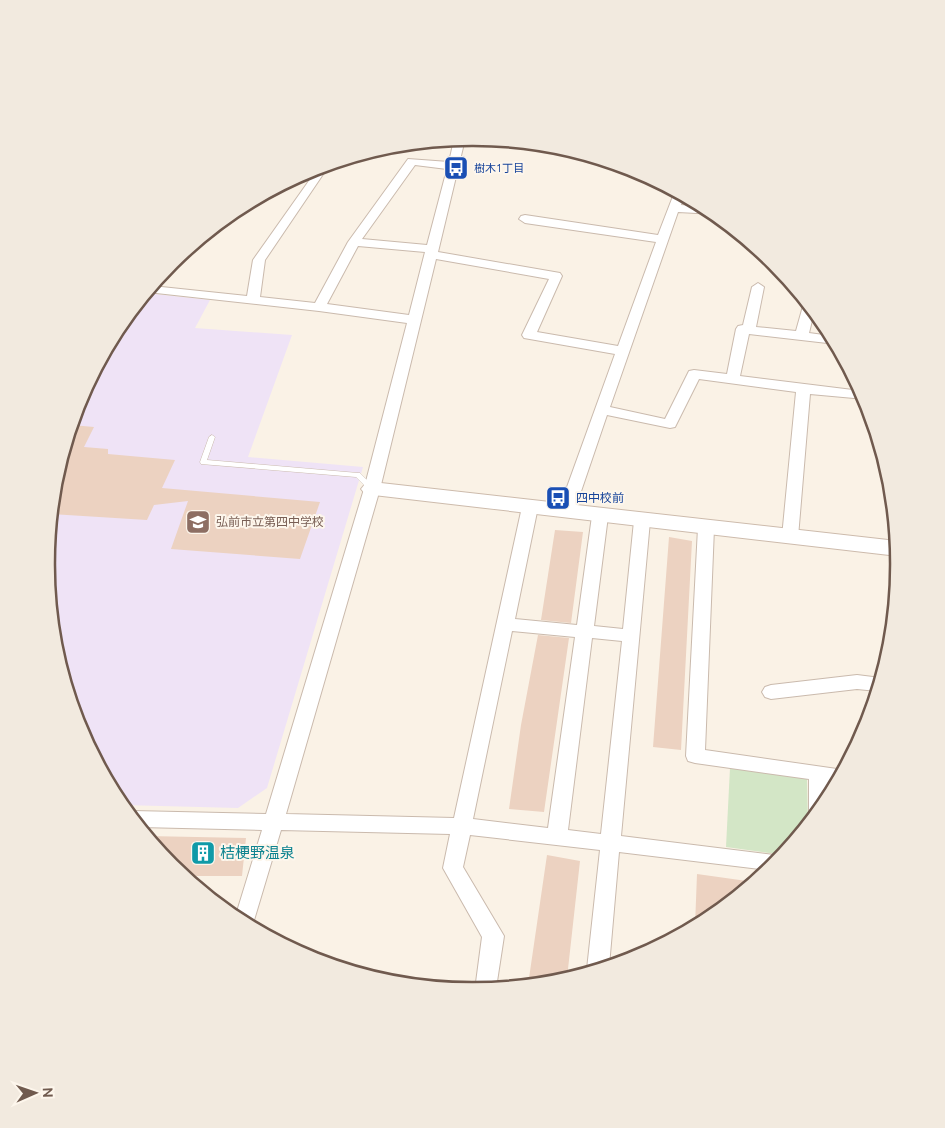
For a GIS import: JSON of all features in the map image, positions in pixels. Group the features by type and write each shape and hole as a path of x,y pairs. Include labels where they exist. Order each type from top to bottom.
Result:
{"street":[{"path":"246,915 372,488 458,147"},
{"path":"319,307 354,242 412,161 454,166"},
{"path":"253,300 259,260 312,179"},
{"path":"566,512 677,200"},
{"path":"674,208 692,209"},
{"path":"525,219 662,239"},
{"path":"354,242 432,252 556,276 529,335 622,351"},
{"path":"749,330 758,287"},
{"path":"158,290 319,307 415,320"},
{"path":"802,335 807,314"},
{"path":"733,379 744,329 824,338"},
{"path":"602,410 670,424 694,374 854,394"},
{"path":"790,537 803,389"},
{"path":"372,488 642,521 889,548"},
{"path":"486,981 493,936 453,868 530,507"},
{"path":"557,837 600,516"},
{"path":"599,962 642,521"},
{"path":"706,528 695,756 833,775"},
{"path":"506,624 632,636"},
{"path":"770,692 857,682 872,683"},
{"path":"819,773 820,797"},
{"path":"143,820 462,826 611,843 761,865"}],"lane":[{"path":"212,438 203,462 358,475 372,488"}],"shaded area":[{"name":"弘前市立第四中学校","path":"155,294 210,300 195,328 292,335 248,457 363,467 267,788 238,808 132,805 111,773 87,724 69,672 63,645 56,591 55,564 59,510 69,456 77,430 98,379 125,332"}],"green space":[{"path":"730,768 807,778 808,813 773,854 726,847"}],"building":[{"path":"79,426 94,427 84,447 108,449 108,454 175,460 162,488 320,502 300,559 171,549 188,501 154,505 147,520 59,514 69,456"},
{"path":"555,530 583,532 571,623 541,620"},
{"path":"669,537 692,541 681,750 653,747"},
{"path":"538,635 569,638 544,812 509,809 521,725"},
{"name":"桔梗野温泉","path":"157,836 246,838 242,876 195,876"},
{"path":"547,855 580,861 568,970 529,978"},
{"path":"697,874 745,881 727,895 695,917"}],"place":[{"name":"樹木1丁目","path":"456,168"},
{"name":"四中校前","path":"558,498"},
{"name":"弘前市立第四中学校","path":"198,522"},
{"name":"桔梗野温泉","path":"203,853"}]}
